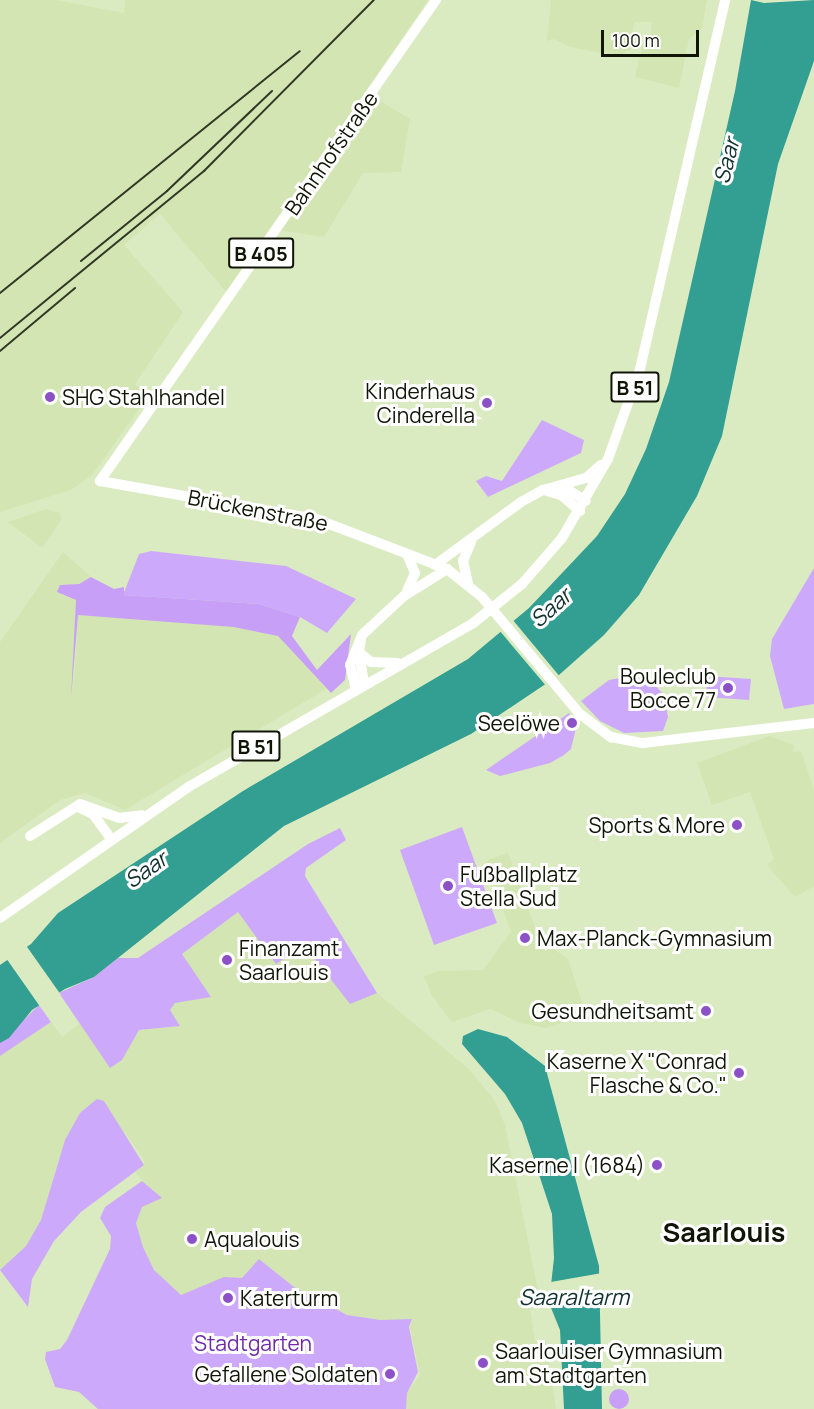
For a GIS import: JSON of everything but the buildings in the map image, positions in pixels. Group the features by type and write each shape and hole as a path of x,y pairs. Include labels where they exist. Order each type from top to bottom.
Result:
{"main road":[{"name":"Bahnhofstraße","path":"103,477 436,0"},
{"name":"B 51","path":"0,918 150,812 360,687 472,624 503,601 537,568 580,511 608,459 651,333 725,0"},
{"path":"435,564 473,539 521,502 543,490 586,478 608,459"},
{"name":"Brückenstraße","path":"103,477 124,486 316,519 447,569 482,597 580,714 611,737 638,743 814,723"},
{"path":"561,486 569,487 586,501"},
{"path":"543,490 561,495 580,511"},
{"path":"468,584 463,561 473,539"},
{"path":"404,596 415,573 407,554"},
{"path":"360,687 350,665 362,635 404,596 447,569"},
{"path":"360,687 359,652 362,635"},
{"name":"B 51","path":"359,652 379,665 407,661"},
{"path":"33,840 71,809 86,804 104,812 128,818 150,812"},
{"path":"71,809 82,808 93,814 116,837"},
{"path":"104,812 116,837"}],"shaded area":[{"path":"0,0 56,0 124,13 125,0 428,0 365,92 410,119 401,172 363,173 324,237 273,229 228,294 160,214 124,245 183,312 135,384 149,395 93,474 71,490 0,512"},
{"path":"551,0 707,0 702,28 689,39 679,88 635,77 644,38 650,39 652,22 634,22 630,50 618,56 570,47 554,39 547,41"},
{"path":"46,509 60,513 61,520 42,548 8,522"},
{"path":"63,552 91,577 79,584 60,585 62,595 76,600 73,698 78,615 233,627 278,636 326,689 125,810 85,793 60,800 0,843 0,642"},
{"path":"91,577 114,589 124,587 124,595 259,604 300,617 292,636 317,670 351,634 345,680 331,693 278,636 233,627 78,615 71,698 76,600 57,592 60,585 79,584"},
{"path":"769,736 794,745 793,752 801,751 814,790 814,886 795,897 767,865 774,859 750,792 712,805 697,763"},
{"name":"Max-Planck-Gymnasium","path":"508,853 534,925 548,945 568,959 586,1015 546,1028 520,1023 490,1009 452,1022 432,996 424,976 438,971 483,970 511,932 486,861"},
{"path":"238,912 275,963 304,945 350,1003 377,993 470,1070 495,1101 505,1125 540,1303 530,1308 535,1341 546,1341 556,1409 406,1409 407,1393 420,1375 410,1328 412,1320 380,1320 347,1315 294,1287 259,1259 242,1278 224,1278 181,1295 154,1270 143,1247 136,1223 142,1207 161,1198 135,1173 144,1165 143,1158 125,1133 59,1159 41,1220 26,1246 0,1270 0,1056 51,1022 62,1037 81,1023 110,1067 122,1060 139,1030 180,1026 170,1010 175,1002 210,997 182,954"},
{"path":"619,1389 626,1392 629,1399 626,1406 619,1409 612,1406 609,1399 612,1392"}],"green space":[{"path":"542,420 584,440 581,453 488,497 476,481 486,476 502,481"},
{"path":"151,551 286,566 356,599 327,633 300,617 259,604 123,595 139,554"},
{"path":"814,568 814,704 784,709 770,656 772,639"},
{"path":"631,676 652,682 664,695 668,717 663,731 624,733 600,721 581,701 609,680"},
{"name":"Bouleclub Bocce 77","path":"707,676 751,679 749,700 706,697"},
{"path":"569,713 576,728 571,749 564,755 550,763 500,776 486,770"},
{"name":"Fußballplatz Stella Sud","path":"462,827 497,923 434,945 400,850"},
{"path":"340,828 346,840 306,868 305,876 377,993 350,1004 304,945 276,964 238,912 182,954 211,997 175,1003 170,1010 180,1026 139,1030 122,1060 110,1068 59,993 94,977 118,958 138,958 308,844"},
{"path":"39,1005 51,1022 0,1056 0,1043"},
{"path":"97,1099 104,1101 144,1165 81,1212 54,1241 32,1279 28,1307 0,1270 26,1246 41,1220 65,1140 80,1113"},
{"name":"Stadtgarten","path":"142,1181 162,1198 142,1207 136,1223 143,1247 154,1270 181,1295 224,1277 242,1278 259,1259 294,1287 347,1315 380,1320 412,1319 409,1327 418,1372 407,1393 406,1409 98,1409 79,1392 55,1387 45,1359 46,1352 60,1349 67,1340 110,1249 111,1236 100,1218 105,1207"}],"water":[{"name":"Saar","path":"751,0 764,3 814,0 814,61 778,164 722,436 697,496 639,595 604,635 559,675 471,734 284,826 94,977 65,989 32,1010 9,1038 0,1043 0,965 31,944 58,913 243,791 468,659 529,608 597,536 625,494 646,449 669,382 735,91"},
{"name":"Saaraltarm","path":"478,1029 507,1037 545,1066 599,1266 602,1409 564,1409 560,1330 549,1303 554,1258 552,1214 522,1123 505,1094 462,1044 463,1036"}],"pier":[{"path":"512,619 561,678 547,687 499,630"},
{"path":"25,944 61,995 41,1008 6,958"},
{"path":"602,1273 602,1294 546,1302 545,1283"}],"railway":[{"path":"0,338 204,171 374,0"},
{"path":"0,293 300,51"},
{"path":"81,261 167,191 272,91"},
{"path":"0,351 75,288"}],"place":[{"name":"SHG Stahlhandel","path":"50,397"},
{"name":"Kinderhaus Cinderella","path":"487,403"},
{"name":"Bouleclub Bocce 77","path":"728,688"},
{"name":"Seelöwe","path":"572,723"},
{"name":"Sports & More","path":"737,825"},
{"name":"Fußballplatz Stella Sud","path":"448,886"},
{"name":"Max-Planck-Gymnasium","path":"525,938"},
{"name":"Finanzamt Saarlouis","path":"227,960"},
{"name":"Gesundheitsamt","path":"706,1011"},
{"name":"Kaserne X \"Conrad Flasche & Co.\"","path":"739,1073"},
{"name":"Kaserne I (1684)","path":"657,1165"},
{"name":"Aqualouis","path":"192,1239"},
{"name":"Katerturm","path":"228,1298"},
{"name":"Saarlouiser Gymnasium am Stadtgarten","path":"483,1363"},
{"name":"Gefallene Soldaten","path":"390,1374"}],"district":[{"name":"Saarlouis","path":"724,1232"}]}
